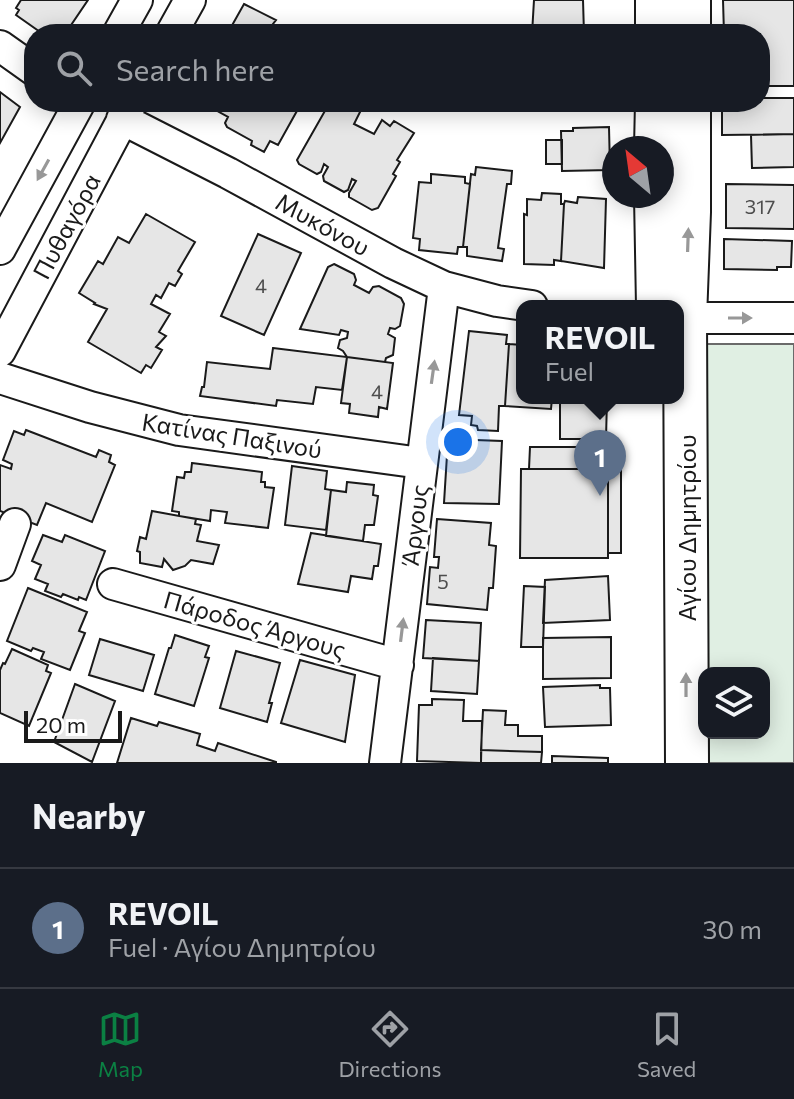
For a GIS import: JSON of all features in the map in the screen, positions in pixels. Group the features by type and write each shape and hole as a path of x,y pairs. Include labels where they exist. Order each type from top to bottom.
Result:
{"main road":[{"path":"657,0 657,24"},
{"path":"689,0 689,24"},
{"path":"656,136 657,112"},
{"name":"Αγίου Δημητρίου","path":"674,300 689,212 689,112"},
{"name":"Αγίου Δημητρίου","path":"658,208 670,300"},
{"name":"Αγίου Δημητρίου","path":"659,404 659,763"},
{"name":"Αγίου Δημητρίου","path":"675,404 687,763"}],"street":[{"path":"124,24 137,0"},
{"path":"177,24 190,0"},
{"path":"0,46 24,63"},
{"name":"Πυθαγόρα","path":"0,249 75,112"},
{"name":"Πυθαγόρα","path":"0,351 126,112"},
{"name":"Μυκόνου","path":"129,112 242,180 393,263 444,287 516,304"},
{"name":"Άργους","path":"385,763 444,287"},
{"path":"684,313 794,318"},
{"name":"Κατίνας Παξινού","path":"0,378 90,407 179,430 421,463"},
{"path":"0,565 15,524"},
{"name":"Πάροδος Άργους","path":"113,584 398,665"}],"green space":[{"path":"703,344 794,344 794,763 709,763 709,739 770,739 770,667 708,667"}],"building":[{"path":"21,0 88,0 72,24 29,24 16,15 19,10 16,8"},
{"path":"534,0 583,0 584,24 533,24"},
{"path":"723,0 794,0 794,86 770,86 770,24 724,24"},
{"path":"244,4 276,20 273,24 233,24"},
{"path":"0,92 20,107 0,143"},
{"path":"770,98 794,98 794,134 722,135 722,112 770,112"},
{"path":"219,112 296,112 278,145 270,141 264,152 227,127 228,117"},
{"path":"324,112 360,112 354,124 374,134 382,120 390,126 394,121 414,133 397,160 400,162 393,174 396,176 378,208 372,210 349,197 356,181 352,179 344,192 324,181 328,167 324,164 317,174 297,160"},
{"path":"609,127 609,136 602,136 602,170 562,171 561,131 573,131 573,128"},
{"path":"794,134 794,167 752,168 751,135"},
{"path":"546,140 562,140 562,164 546,164"},
{"path":"476,167 512,171 511,184 507,184 498,248 504,249 502,261 467,256 467,247 463,247 471,174 475,175"},
{"path":"431,174 465,177 465,183 470,184 463,247 458,247 457,254 419,250 420,239 413,238 419,182 431,183"},
{"path":"726,184 794,185 794,229 726,228"},
{"path":"542,193 561,194 561,204 564,204 561,261 554,260 554,265 524,264 527,199 541,200"},
{"path":"578,197 602,199 602,208 606,208 604,268 561,261 564,204 565,201 577,203"},
{"path":"146,214 195,242 178,271 182,274 175,286 169,283 161,298 156,295 151,304 170,314 159,332 166,336 156,347 162,350 151,368 146,365 141,373 88,342 107,309 79,293 98,261 103,264 118,237 129,243"},
{"path":"258,234 301,253 264,335 221,316"},
{"path":"724,239 792,241 791,267 777,267 777,270 724,269"},
{"path":"334,264 354,274 354,285 369,293 373,287 379,286 401,298 404,304 400,326 390,328 388,334 395,338 393,355 385,362 347,357 338,348 340,340 347,338 348,332 341,330 339,335 300,329 328,267"},
{"path":"469,331 507,335 505,406 499,406 498,431 478,430 477,426 471,425 472,416 459,415"},
{"path":"509,344 516,345 516,404 551,404 551,409 505,406"},
{"path":"273,348 347,357 342,390 316,387 313,404 277,400 276,406 200,396 207,362 270,369"},
{"path":"347,357 393,363 387,409 379,407 378,417 349,413 350,404 341,403"},
{"path":"560,404 607,404 606,439 560,439"},
{"path":"26,430 96,457 99,450 111,455 109,462 115,465 92,522 46,503 37,525 0,511 0,465 11,469 12,464 3,460 14,431 24,435"},
{"path":"448,439 502,441 499,504 444,503"},
{"path":"530,447 606,447 606,458 621,458 621,553 608,553 608,469 529,469"},
{"path":"192,463 262,472 261,482 265,482 265,487 274,488 268,528 225,523 227,512 211,510 210,521 179,516 179,512 172,511 177,477 184,478 185,472 191,472"},
{"path":"292,466 327,471 325,489 331,490 326,530 285,525"},
{"path":"521,469 608,469 608,558 520,558"},
{"path":"347,482 374,485 373,495 378,496 374,525 365,525 363,541 326,536 331,490 346,492"},
{"path":"152,511 196,519 195,524 201,525 197,541 219,545 213,564 191,560 173,570 164,559 162,567 140,563 140,552 137,551 140,537 146,539"},
{"path":"437,519 491,523 489,545 496,546 493,588 489,588 487,610 427,604 430,567 438,568 439,557 434,557"},
{"path":"311,533 381,544 378,566 374,566 372,579 351,576 348,592 298,584"},
{"path":"43,535 62,542 65,535 105,551 86,600 63,594 61,597 45,591 48,584 35,579 41,565 32,561"},
{"path":"608,576 610,620 543,623 545,580"},
{"path":"524,586 545,587 543,647 521,647"},
{"path":"28,588 87,612 79,631 85,633 70,670 41,659 44,652 33,648 31,651 7,641"},
{"path":"426,620 481,623 479,661 423,658"},
{"path":"175,635 209,646 205,657 209,658 194,706 155,694"},
{"path":"611,637 611,678 543,679 543,638"},
{"path":"100,639 154,655 143,691 89,675"},
{"path":"12,649 48,665 46,671 51,673 29,726 0,713 0,670"},
{"path":"236,651 280,663 267,722 220,708"},
{"path":"433,658 479,661 477,694 431,691"},
{"path":"300,660 355,675 345,742 281,723"},
{"path":"75,684 115,701 92,762 54,742"},
{"path":"600,685 600,688 610,688 611,725 545,727 543,687"},
{"path":"432,699 464,700 463,721 482,721 481,763 417,761 419,705 432,705"},
{"path":"483,710 506,711 505,725 518,725 518,736 542,736 542,752 481,750"},
{"path":"131,718 157,726 159,722 200,734 197,745 215,751 218,743 276,763 117,763"},
{"path":"481,750 542,752 541,763 481,763"},
{"path":"552,756 608,758 608,763 552,763"}],"place":[{"name":"REVOIL","path":"600,496"}]}
